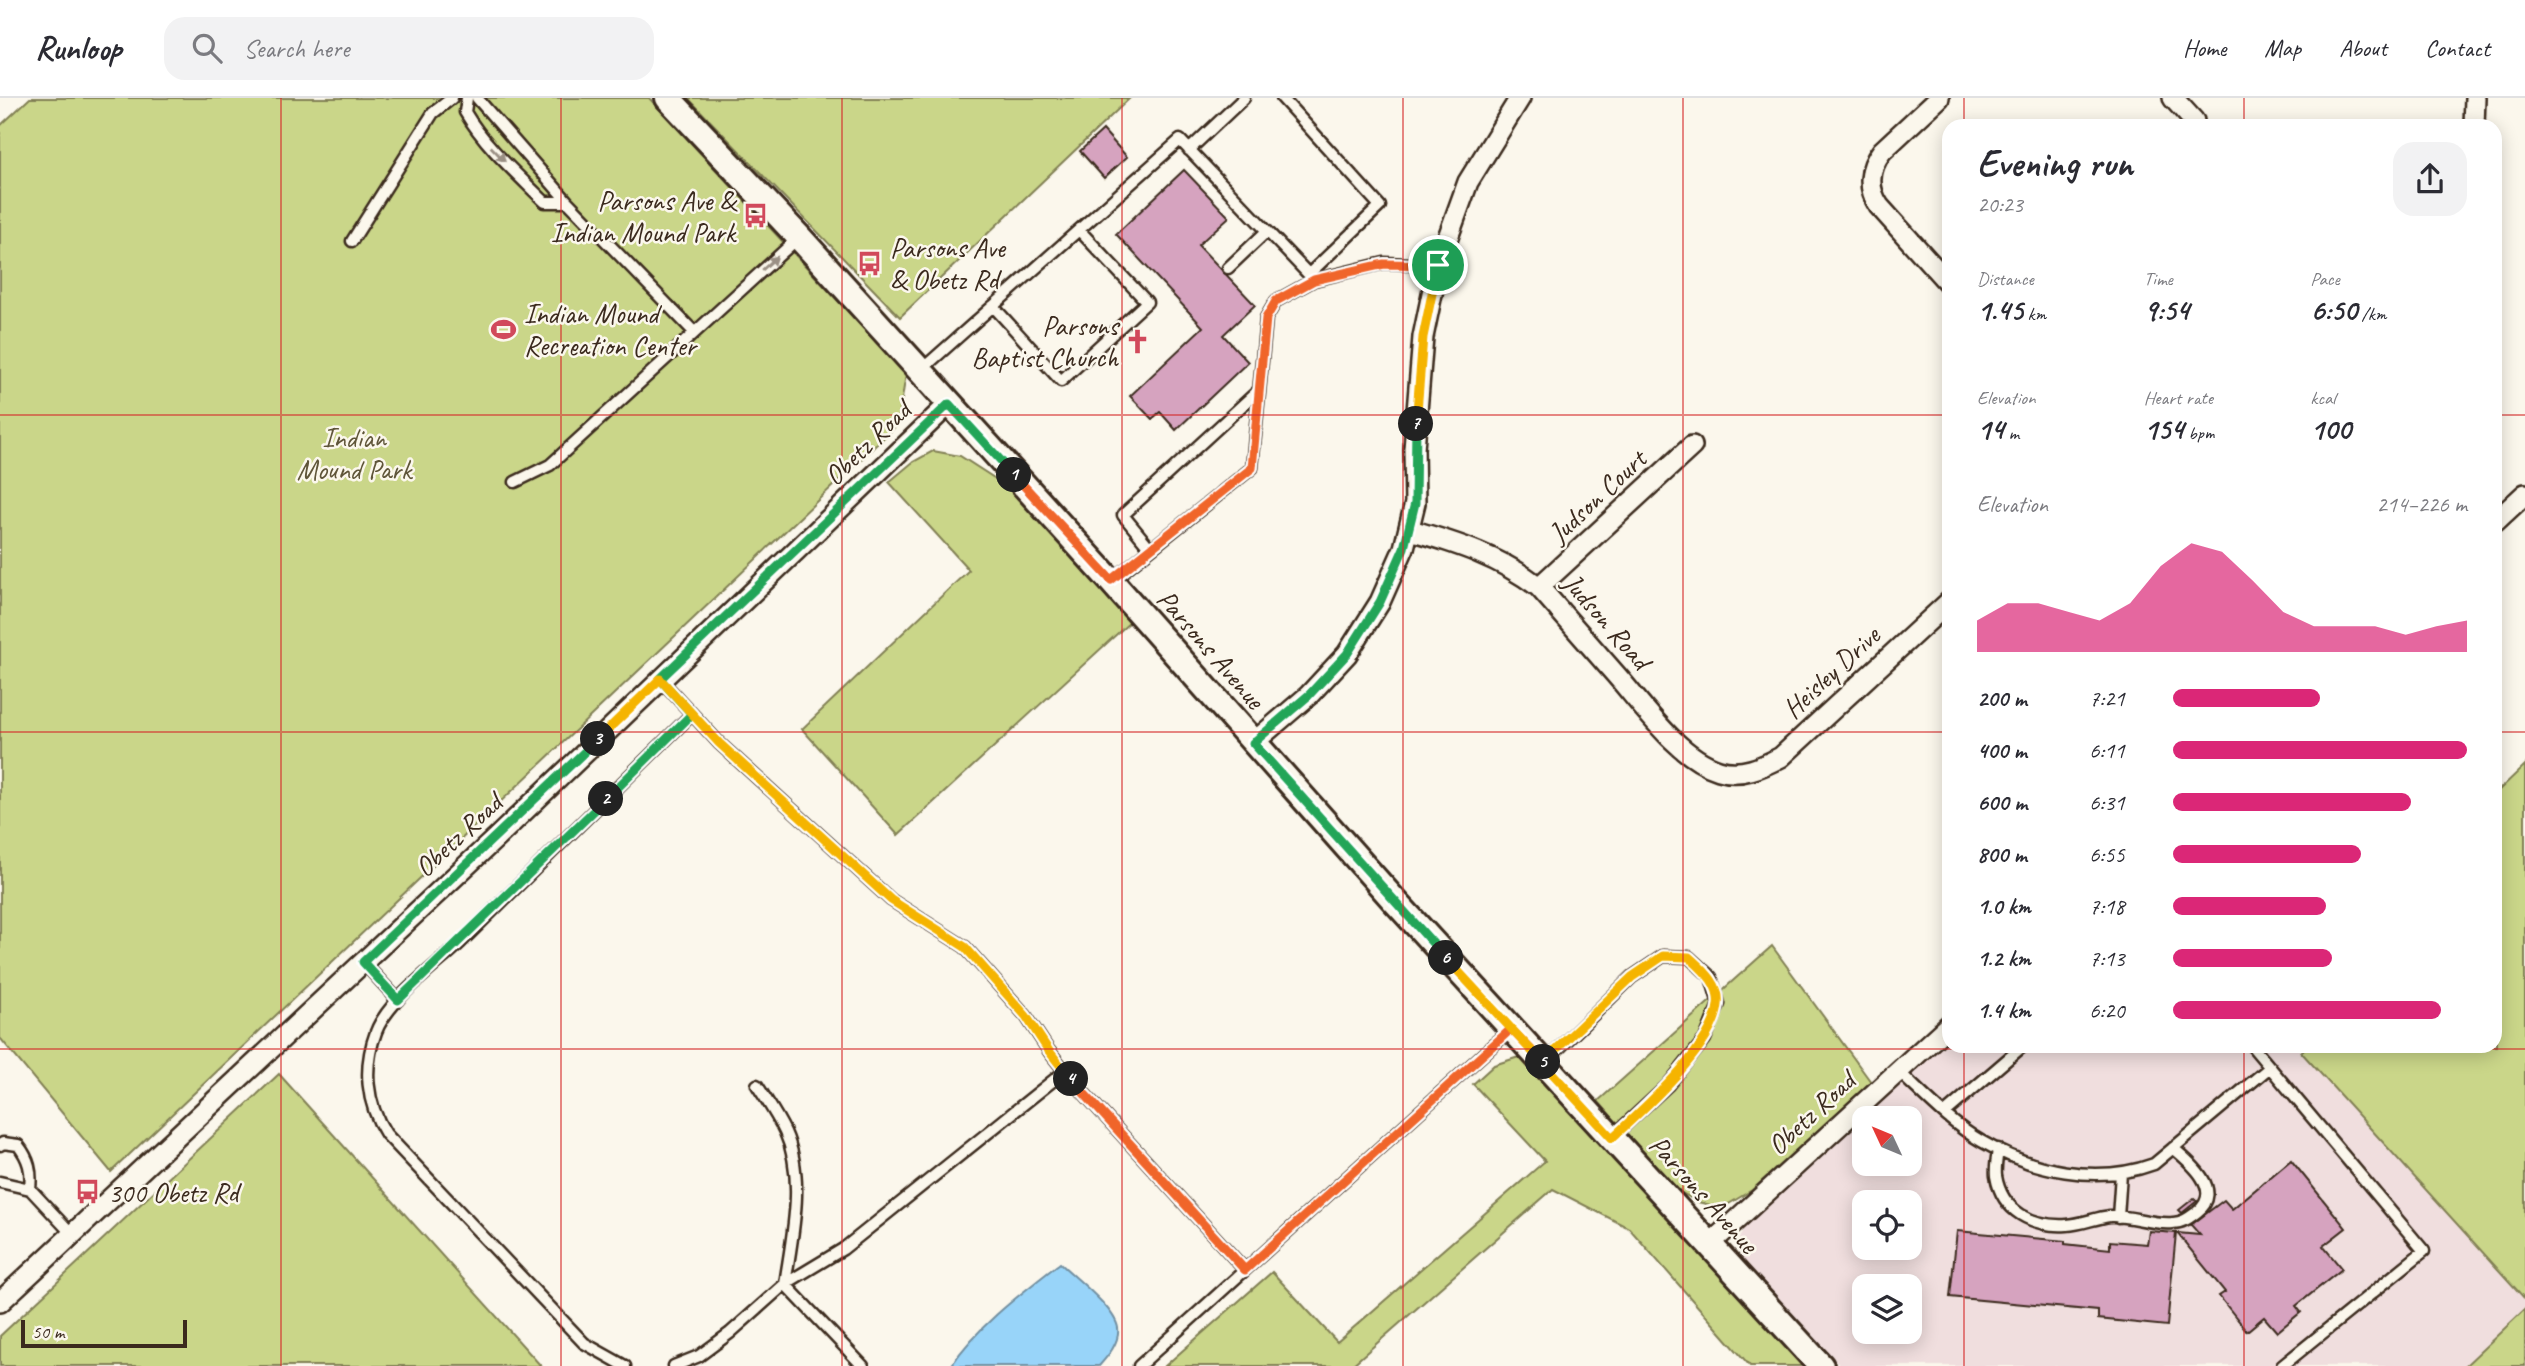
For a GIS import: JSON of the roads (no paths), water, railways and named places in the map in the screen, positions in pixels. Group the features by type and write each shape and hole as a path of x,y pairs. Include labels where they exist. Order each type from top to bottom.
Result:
{"street":[{"name":"Parsons Avenue","path":"668,98 799,237 1111,580 1253,743 1511,1029 1821,1366"},
{"path":"1939,98 1882,151 1875,160 1871,183 1874,199 1879,206 1942,276"},
{"path":"2173,98 2192,119"},
{"path":"2474,119 2475,98"},
{"path":"1253,743 1309,695 1347,654 1380,602 1410,530 1415,503 1414,449 1423,337 1438,265 1468,182 1515,100"},
{"name":"Obetz Road","path":"0,1302 496,838 949,404"},
{"name":"Judson Court","path":"1539,587 1692,446"},
{"path":"2502,515 2525,494"},
{"name":"Judson Road","path":"1410,530 1482,552 1517,570 1539,587 1680,745 1698,761 1721,771 1744,772"},
{"name":"Heisley Drive","path":"1744,772 1762,768 1781,757 1942,608"},
{"name":"Obetz Road","path":"1710,1244 1942,1031"}],"lane":[{"path":"352,241 433,113 452,98"},
{"path":"467,98 465,112 475,130 516,173 545,202 568,202"},
{"path":"477,98 568,202 694,332"},
{"path":"1189,150 1244,98"},
{"path":"1111,580 1252,468 1266,318 1276,301 1311,277 1380,206 1282,98"},
{"path":"920,372 1180,140 1311,277"},
{"path":"993,306 1061,381 1147,302 1079,230"},
{"path":"1228,268 1267,231"},
{"path":"515,482 550,465 799,237"},
{"path":"1311,277 1384,264 1438,265"},
{"path":"1150,548 1124,515 1259,390"},
{"path":"660,679 719,743 891,900 965,947 1026,1016 1065,1071 1245,1270"},
{"path":"625,1366 584,1343 386,1134 377,1119 369,1094 368,1066 377,1030 398,1000 692,714"},
{"path":"1544,1063 1632,977 1663,956 1689,957 1711,977 1719,1004 1705,1039 1668,1085 1612,1138"},
{"path":"363,962 398,1000"},
{"path":"1139,1366 1511,1029"},
{"path":"1945,1113 2015,1053"},
{"path":"2258,1053 2424,1251 2282,1366"},
{"path":"1898,1071 1980,1140 2058,1170 2085,1174 2134,1172 2154,1164 2270,1067"},
{"path":"674,1366 699,1356 730,1333 785,1284 843,1249 1065,1071"},
{"path":"757,1085 786,1135 794,1164 794,1227 785,1284"},
{"path":"0,1145 18,1145 26,1155 32,1175 30,1189"},
{"path":"1998,1149 1996,1175 2002,1196 2014,1211 2033,1222 2067,1225 2118,1216 2175,1224 2187,1219 2202,1208 2207,1198 2205,1180 2174,1148"},
{"path":"2118,1216 2121,1173"},
{"path":"0,1182 30,1189 72,1234"},
{"path":"785,1284 863,1366"}],"water":[{"path":"1060,1263 1102,1302 1115,1320 1118,1333 1115,1344 1099,1366 951,1366 987,1323"}],"place":[{"name":"Parsons Ave & Indian Mound Park","path":"755,216"},
{"name":"Parsons Ave & Obetz Rd","path":"870,263"},
{"name":"Indian Mound Recreation Center","path":"504,329"},
{"name":"Parsons Baptist Church","path":"1138,341"},
{"name":"300 Obetz Rd","path":"88,1192"}],"park label":[{"name":"Indian Mound Park","path":"354,453"}]}
